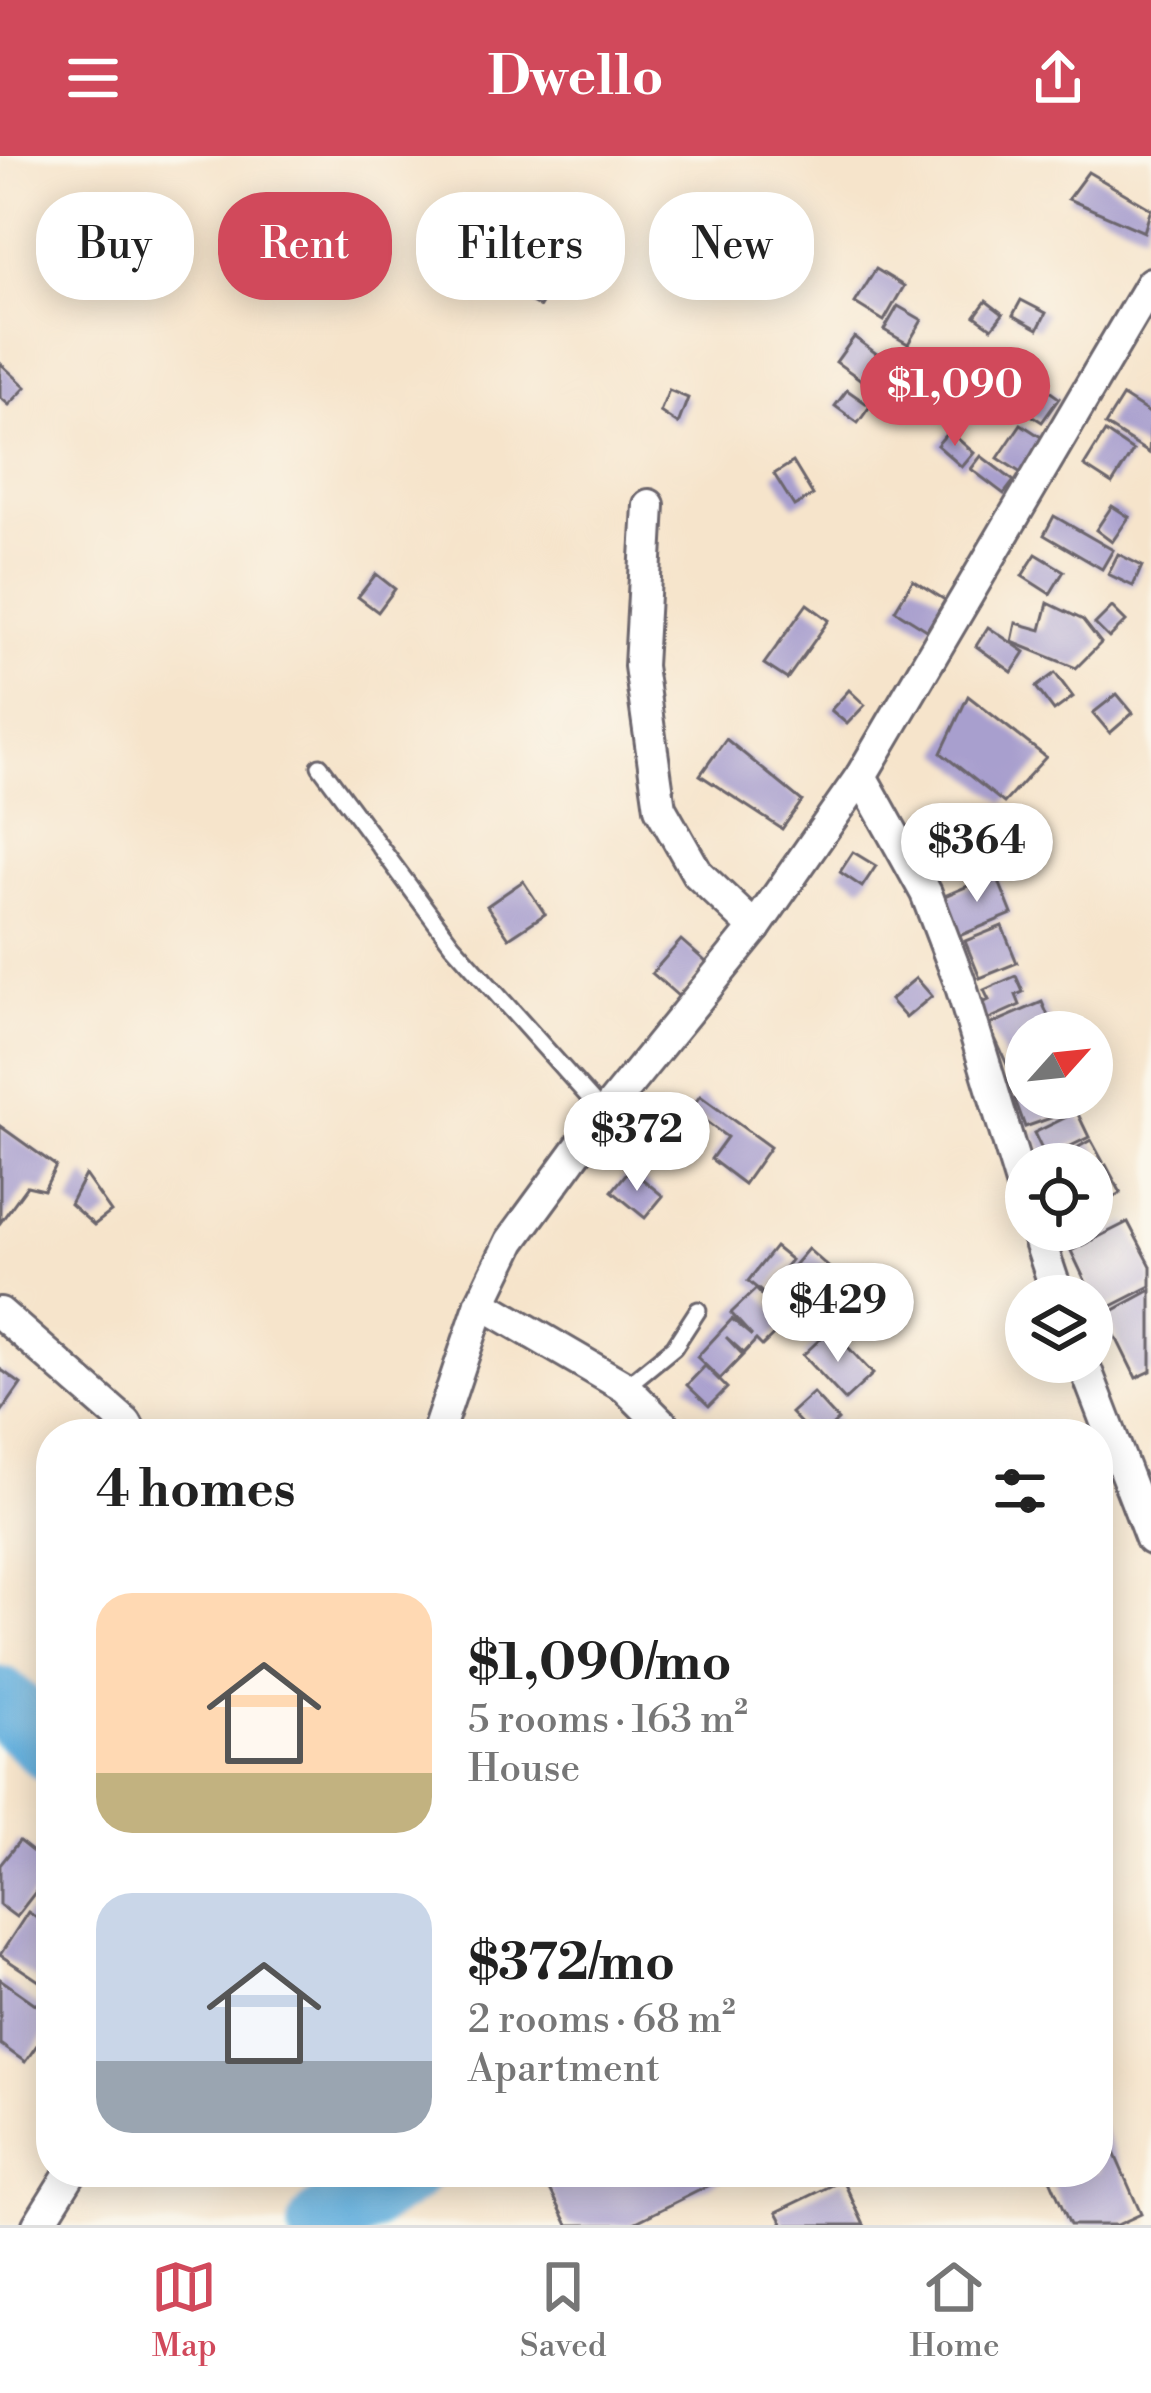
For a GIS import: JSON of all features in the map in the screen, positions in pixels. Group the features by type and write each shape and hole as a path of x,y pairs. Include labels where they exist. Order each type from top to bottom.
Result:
{"street":[{"path":"442,1419 481,1303 511,1241 604,1114 755,928 861,776 1151,283"},
{"path":"649,505 640,666 660,808 697,874 755,928"},
{"path":"861,776 926,893 1009,1143"},
{"path":"481,1303 625,1387 657,1419"},
{"path":"0,1313 121,1419"},
{"path":"1091,1383 1105,1419"},
{"path":"1113,1440 1151,1539"},
{"path":"38,2225 62,2187"}],"lane":[{"path":"320,766 452,944 604,1114"},
{"path":"625,1387 674,1347 698,1310"}],"building":[{"path":"1088,172 1151,209 1144,232 1068,199"},
{"path":"876,269 904,286 884,321 855,303"},
{"path":"1021,300 1046,313 1038,329 1013,315"},
{"path":"986,301 1003,314 992,328 975,316"},
{"path":"898,306 922,320 908,344 884,330"},
{"path":"854,337 881,357 864,382 836,362"},
{"path":"965,346 978,356 963,378 950,369"},
{"path":"0,363 26,387 9,405 0,397"},
{"path":"1042,386 1059,398 1042,422 1025,411"},
{"path":"669,390 688,398 678,424 660,412"},
{"path":"847,390 870,406 858,423 835,406"},
{"path":"1123,396 1151,414 1149,453 1105,425"},
{"path":"1021,424 1044,439 1021,473 998,458"},
{"path":"949,431 974,453 962,467 937,445"},
{"path":"1105,432 1133,451 1112,484 1084,466"},
{"path":"981,456 1014,481 1004,494 971,469"},
{"path":"793,462 813,495 794,506 774,474"},
{"path":"1112,506 1129,517 1112,542 1096,530"},
{"path":"1054,516 1113,550 1102,569 1044,535"},
{"path":"1036,554 1064,571 1050,594 1022,576"},
{"path":"1118,554 1142,566 1133,586 1108,574"},
{"path":"376,574 395,589 378,612 358,597"},
{"path":"913,580 945,600 927,630 895,610"},
{"path":"1048,603 1083,620 1101,643 1076,668 1012,642 1016,623 1041,630"},
{"path":"807,604 829,620 787,679 764,664"},
{"path":"1112,607 1126,621 1109,638 1095,624"},
{"path":"988,627 1025,652 1012,672 976,646"},
{"path":"1055,673 1073,697 1054,711 1036,687"},
{"path":"849,690 865,705 847,724 831,710"},
{"path":"1117,694 1133,713 1110,733 1093,713"},
{"path":"968,696 1046,757 1004,803 941,753"},
{"path":"726,739 802,801 782,829 700,775"},
{"path":"853,852 876,866 862,887 840,872"},
{"path":"996,874 1012,914 959,936 942,897"},
{"path":"523,881 545,914 509,938 487,906"},
{"path":"1002,926 1017,963 980,978 965,941"},
{"path":"681,940 707,963 678,996 652,973"},
{"path":"1016,976 1023,992 1016,995 1020,1005 982,1022 976,1006 989,1000 984,990"},
{"path":"916,978 932,996 906,1018 890,1000"},
{"path":"1042,1002 1046,1011 1021,1011"},
{"path":"1005,1018 1005,1060 989,1025"},
{"path":"700,1096 770,1147 744,1184 711,1159 727,1137 690,1110"},
{"path":"666,1111 686,1124 671,1147 652,1133"},
{"path":"1022,1119 1048,1119 1025,1127"},
{"path":"1063,1119 1080,1119 1089,1137 1077,1143 1039,1143 1034,1133"},
{"path":"0,1126 56,1166 44,1190 27,1186 0,1223"},
{"path":"630,1169 663,1196 645,1218 612,1191"},
{"path":"85,1175 111,1212 94,1225 70,1204"},
{"path":"1128,1222 1151,1266 1151,1286 1113,1305 1113,1275 1082,1275 1071,1251 1113,1251 1113,1230"},
{"path":"775,1247 791,1260 764,1294 748,1281"},
{"path":"808,1249 834,1272 802,1309 776,1286"},
{"path":"756,1289 787,1322 762,1346 756,1340 744,1353 726,1337 743,1355 720,1379 697,1357 732,1319 752,1336 731,1313"},
{"path":"1151,1290 1151,1371 1136,1378 1113,1331 1113,1311"},
{"path":"831,1329 873,1374 845,1400 803,1355"},
{"path":"705,1366 727,1388 709,1406 687,1385"},
{"path":"0,1369 21,1384 0,1414"},
{"path":"813,1393 837,1419 797,1419 791,1413"},
{"path":"19,1841 36,1854 36,1891 16,1917 0,1905 0,1865"},
{"path":"28,1912 36,1918 36,1979 0,1955"},
{"path":"0,1979 36,2004 36,2046 25,2062 0,2044"},
{"path":"1113,2150 1141,2214 1117,2225 1070,2225 1054,2187 1113,2187"},
{"path":"549,2187 706,2187 630,2225 568,2225"},
{"path":"829,2187 846,2187 864,2225 784,2225 777,2212"}],"waterway":[{"path":"0,1701 36,1734"},
{"path":"323,2225 383,2187"}]}
